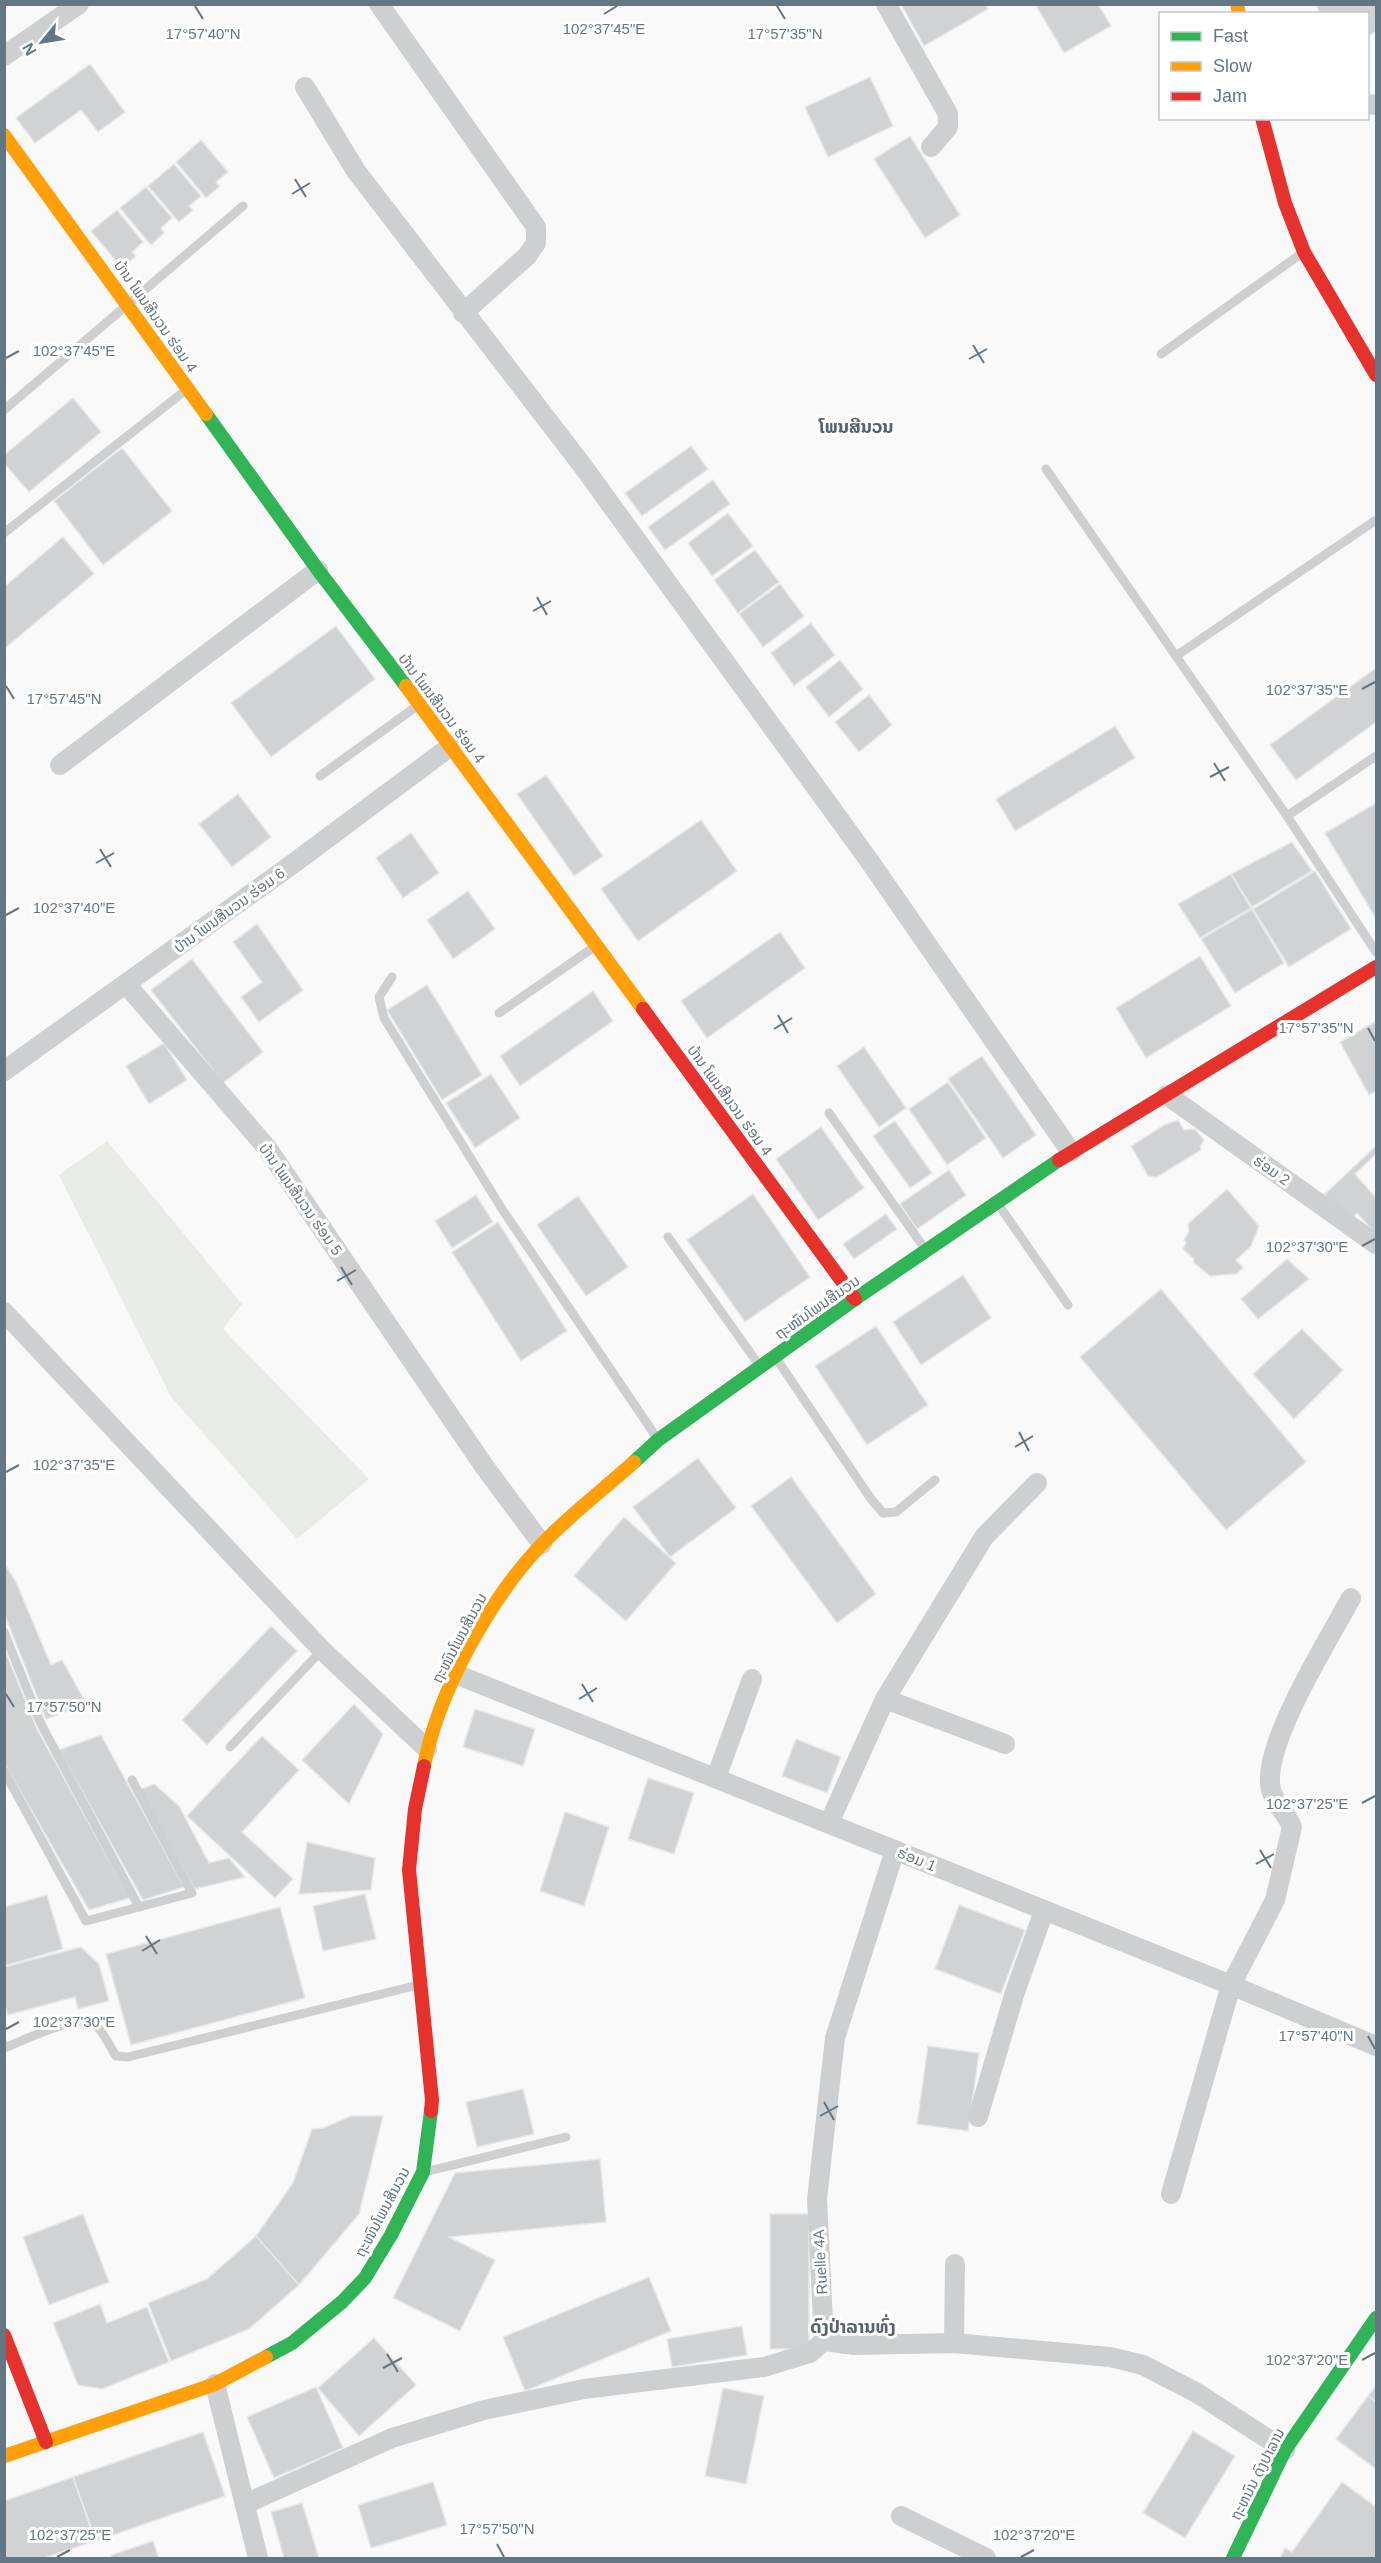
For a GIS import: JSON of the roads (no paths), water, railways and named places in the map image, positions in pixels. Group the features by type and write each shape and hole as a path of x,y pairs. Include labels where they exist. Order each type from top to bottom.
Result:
{"street":[{"path":"4,56 79,4"},
{"path":"379,4 536,227 536,243 527,256 463,314"},
{"path":"886,4 948,114 948,127 931,147"},
{"path":"305,87 356,171 463,314 582,465 868,859 1071,1152"},
{"path":"1263,120 1285,203 1304,252 1377,375"},
{"name":"ບ້ານ ໂພນສີນວນ ຮ່ອມ 4","path":"4,135 318,570 451,746 855,1299"},
{"path":"60,765 318,570"},
{"name":"ບ້ານ ໂພນສີນວນ ຮ່ອມ 6","path":"4,1071 451,746"},
{"name":"ຖະໜົນໂພນສີນວນ","path":"4,2456 215,2384 292,2343 342,2302 365,2278 391,2235 423,2172 432,2100 410,1870 415,1809 427,1749 439,1710 491,1607 542,1544 658,1440 855,1299 1071,1152 1374,973"},
{"name":"ບ້ານ ໂພນສີນວນ ຮ່ອມ 5","path":"126,984 267,1148 484,1466 542,1544"},
{"name":"ຮ່ອມ 2","path":"1167,1095 1377,1244"},
{"path":"4,1312 322,1650 427,1749"},
{"path":"830,1823 885,1699 984,1537 1037,1482"},
{"path":"1171,2194 1231,1985 1275,1900 1293,1827 1272,1793 1271,1761 1283,1727 1351,1598"},
{"name":"ຮ່ອມ 1","path":"458,1675 1044,1911 1375,2041"},
{"path":"716,1778 752,1679"},
{"path":"885,1699 1005,1744"},
{"name":"Ruelle 4A","path":"824,2341 817,2199 835,2038 895,1850"},
{"path":"978,2117 1015,1992 1044,1911"},
{"path":"954,2343 955,2264"},
{"name":"ຖະຫນົນ ດົງປາລານ","path":"1233,2559 1285,2450 1377,2318"},
{"path":"4,2335 46,2442"},
{"path":"245,2504 392,2438 484,2410 584,2389 764,2367 810,2353 824,2341 854,2345 954,2343 1110,2357 1143,2365 1197,2392 1285,2450"},
{"path":"215,2384 258,2559"},
{"path":"901,2516 986,2559"}],"lane":[{"path":"4,410 243,206"},
{"path":"1161,354 1304,252"},
{"path":"4,533 187,389"},
{"path":"1046,469 1287,816 1377,952"},
{"path":"1176,656 1377,520"},
{"path":"320,776 419,705"},
{"path":"1287,816 1377,756"},
{"path":"499,1012 596,945"},
{"path":"392,977 379,998 384,1017 502,1209 658,1440"},
{"path":"829,1113 926,1251"},
{"path":"997,1202 1068,1305"},
{"path":"668,1237 760,1367"},
{"path":"774,1356 871,1499 883,1513 896,1512 935,1480"},
{"path":"4,1632 40,1724 139,1907"},
{"path":"230,1747 322,1650"},
{"path":"4,1771 86,1921 192,1893 132,1780"},
{"path":"4,2048 84,2020 95,2025 116,2056 128,2057 420,1984"},
{"path":"423,2172 566,2137"}],"district":[{"name":"ໂພນສີນວນ","path":"856,427"},
{"name":"ດົງປ່າລານທົ່ງ","path":"853,2327"}]}
